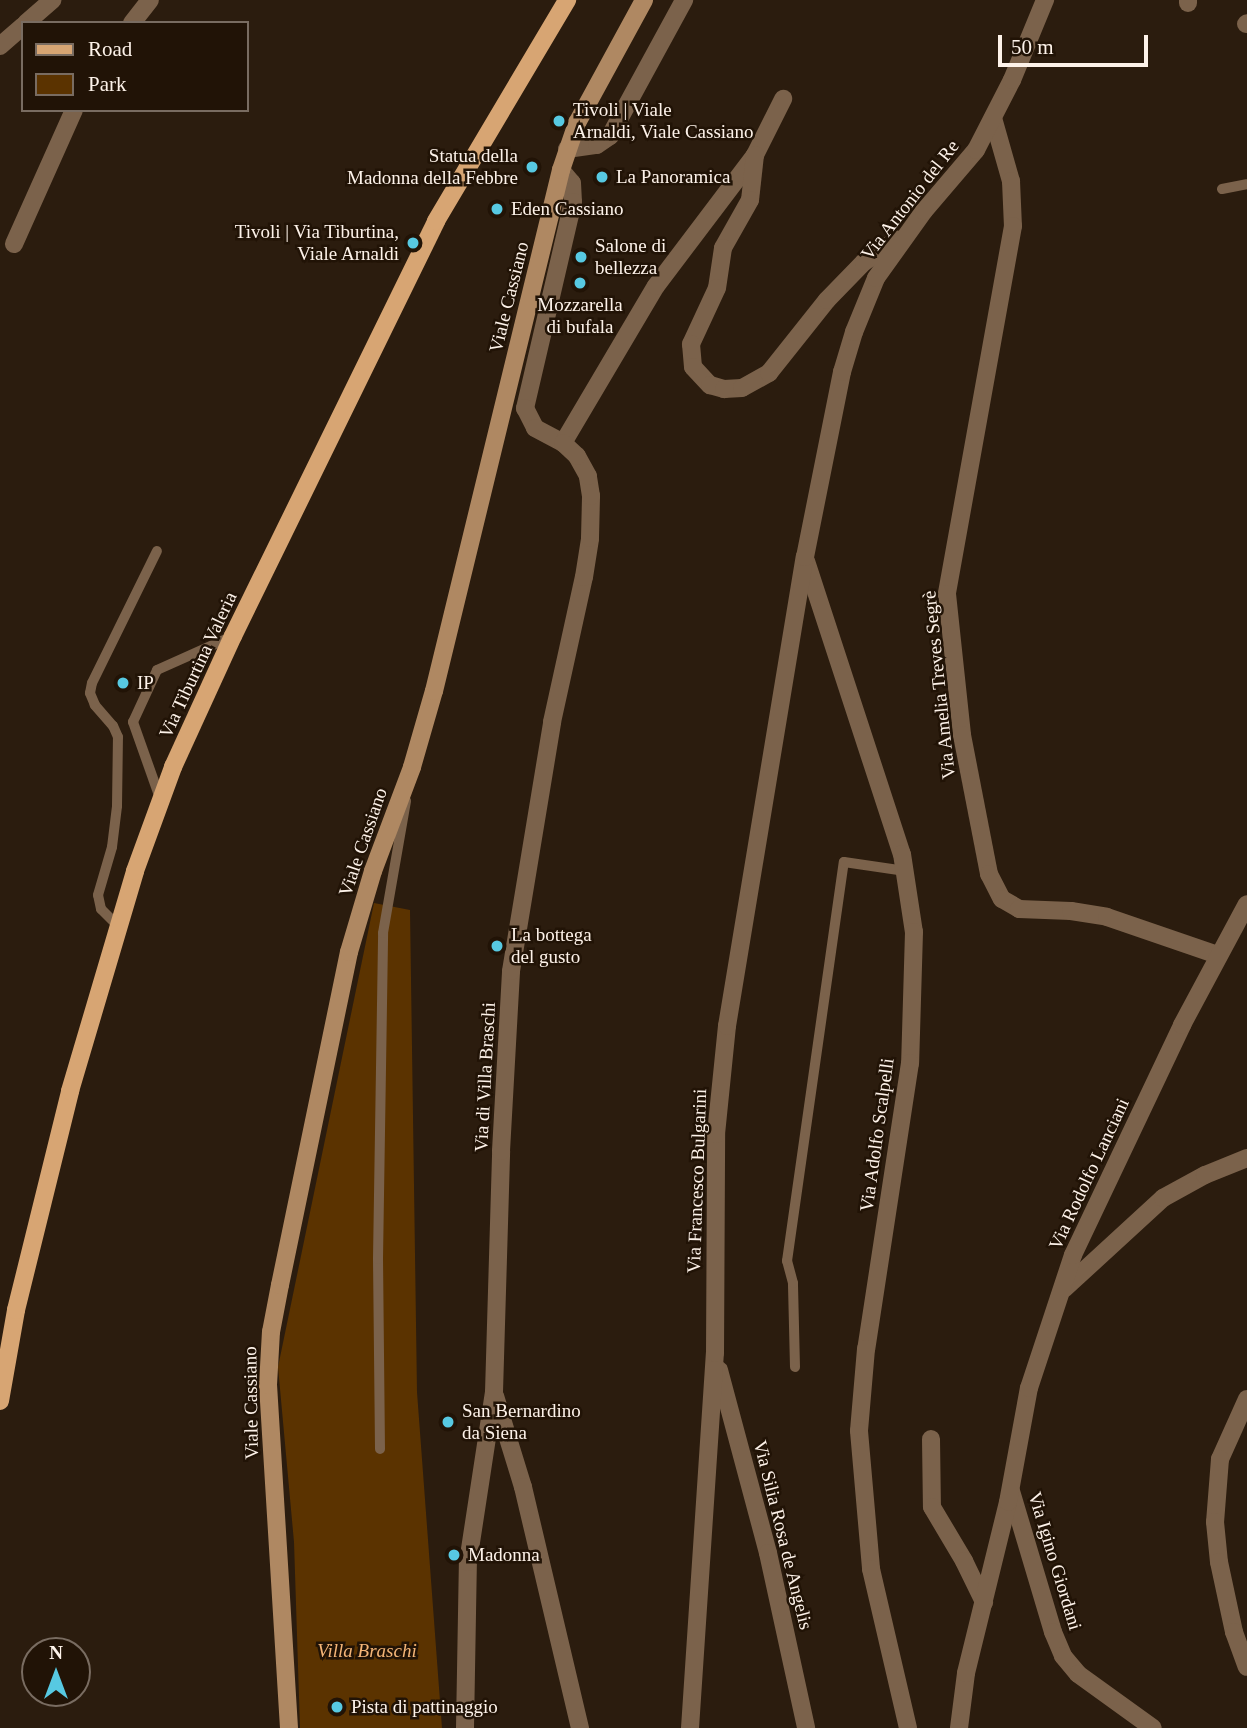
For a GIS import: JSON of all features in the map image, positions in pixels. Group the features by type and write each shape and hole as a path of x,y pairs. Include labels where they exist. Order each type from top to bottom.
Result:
{"main road":[{"name":"Via Tiburtina Valeria","path":"0,1401 16,1310 38,1216 118,926 161,801 233,636 442,210 567,0"}],"street":[{"path":"28,21 52,0"},
{"path":"134,21 150,0"},
{"name":"Viale Cassiano","path":"289,1728 268,1393 271,1332 349,953 373,871 412,767 434,691 561,170 582,113 644,0"},
{"path":"567,149 597,145 610,136 684,0"},
{"name":"Via Antonio del Re","path":"805,557 847,352 870,290 904,237 964,166 993,118 1045,0"},
{"path":"0,46 21,27"},
{"path":"563,443 656,286 755,155 783,99"},
{"path":"14,244 73,112"},
{"name":"Via Amelia Treves Segrè","path":"993,118 1011,181 1013,226 947,594 962,735 989,874 1002,899 1019,909 1071,911 1107,917 1218,955"},
{"path":"755,155 750,200 723,248 714,296 691,344 693,367 710,385 724,389 742,388 769,373 827,300 864,262 904,237"},
{"name":"Via di Villa Braschi","path":"465,1728 468,1562 494,1392 502,1138 511,971 552,722 590,538 592,496 588,476 577,456 563,443 535,428 525,408 573,202 572,183 561,170"},
{"name":"Via Adolfo Scalpelli","path":"805,557 905,871 915,950 912,1040 866,1349 859,1431 871,1569 908,1728"},
{"name":"Via Francesco Bulgarini","path":"690,1728 715,1353 716,1134 727,1026 805,557"},
{"name":"Via Rodolfo Lanciani","path":"959,1728 966,1674 1010,1487 1029,1388 1079,1238 1218,955 1247,904"},
{"path":"1062,1290 1163,1198 1205,1175 1247,1158"},
{"name":"Via Silia Rosa de Angelis","path":"715,1353 768,1553 806,1728"},
{"path":"494,1392 525,1495 580,1728"},
{"path":"1247,1399 1220,1459 1215,1522 1219,1562 1234,1632 1247,1667"},
{"path":"932,1439 932,1507 964,1561 984,1602"},
{"name":"Via Igino Giordani","path":"1010,1487 1053,1632 1063,1656 1079,1675 1153,1728"}],"lane":[{"path":"1222,188 1247,184"},
{"path":"118,926 101,909 98,895 112,847 117,806 118,737 113,726 95,705 90,693 157,551"},
{"path":"161,801 133,722 157,670 233,636"},
{"path":"380,1449 378,1259 383,933 412,767"},
{"path":"795,1367 793,1283 786,1261 844,862 905,871"}],"green space":[{"name":"Villa Braschi","path":"374,903 410,910 417,1392 442,1728 300,1728 294,1542 278,1367"}],"place":[{"name":"Tivoli | Viale Arnaldi, Viale Cassiano","path":"559,121"},
{"name":"Statua della Madonna della Febbre","path":"532,167"},
{"name":"La Panoramica","path":"602,177"},
{"name":"Eden Cassiano","path":"497,209"},
{"name":"Tivoli | Via Tiburtina, Viale Arnaldi","path":"413,243"},
{"name":"Salone di bellezza","path":"581,257"},
{"name":"Mozzarella di bufala","path":"580,283"},
{"name":"IP","path":"123,683"},
{"name":"La bottega del gusto","path":"497,946"},
{"name":"San Bernardino da Siena","path":"448,1422"},
{"name":"Madonna","path":"454,1555"},
{"name":"Pista di pattinaggio","path":"337,1707"}]}
